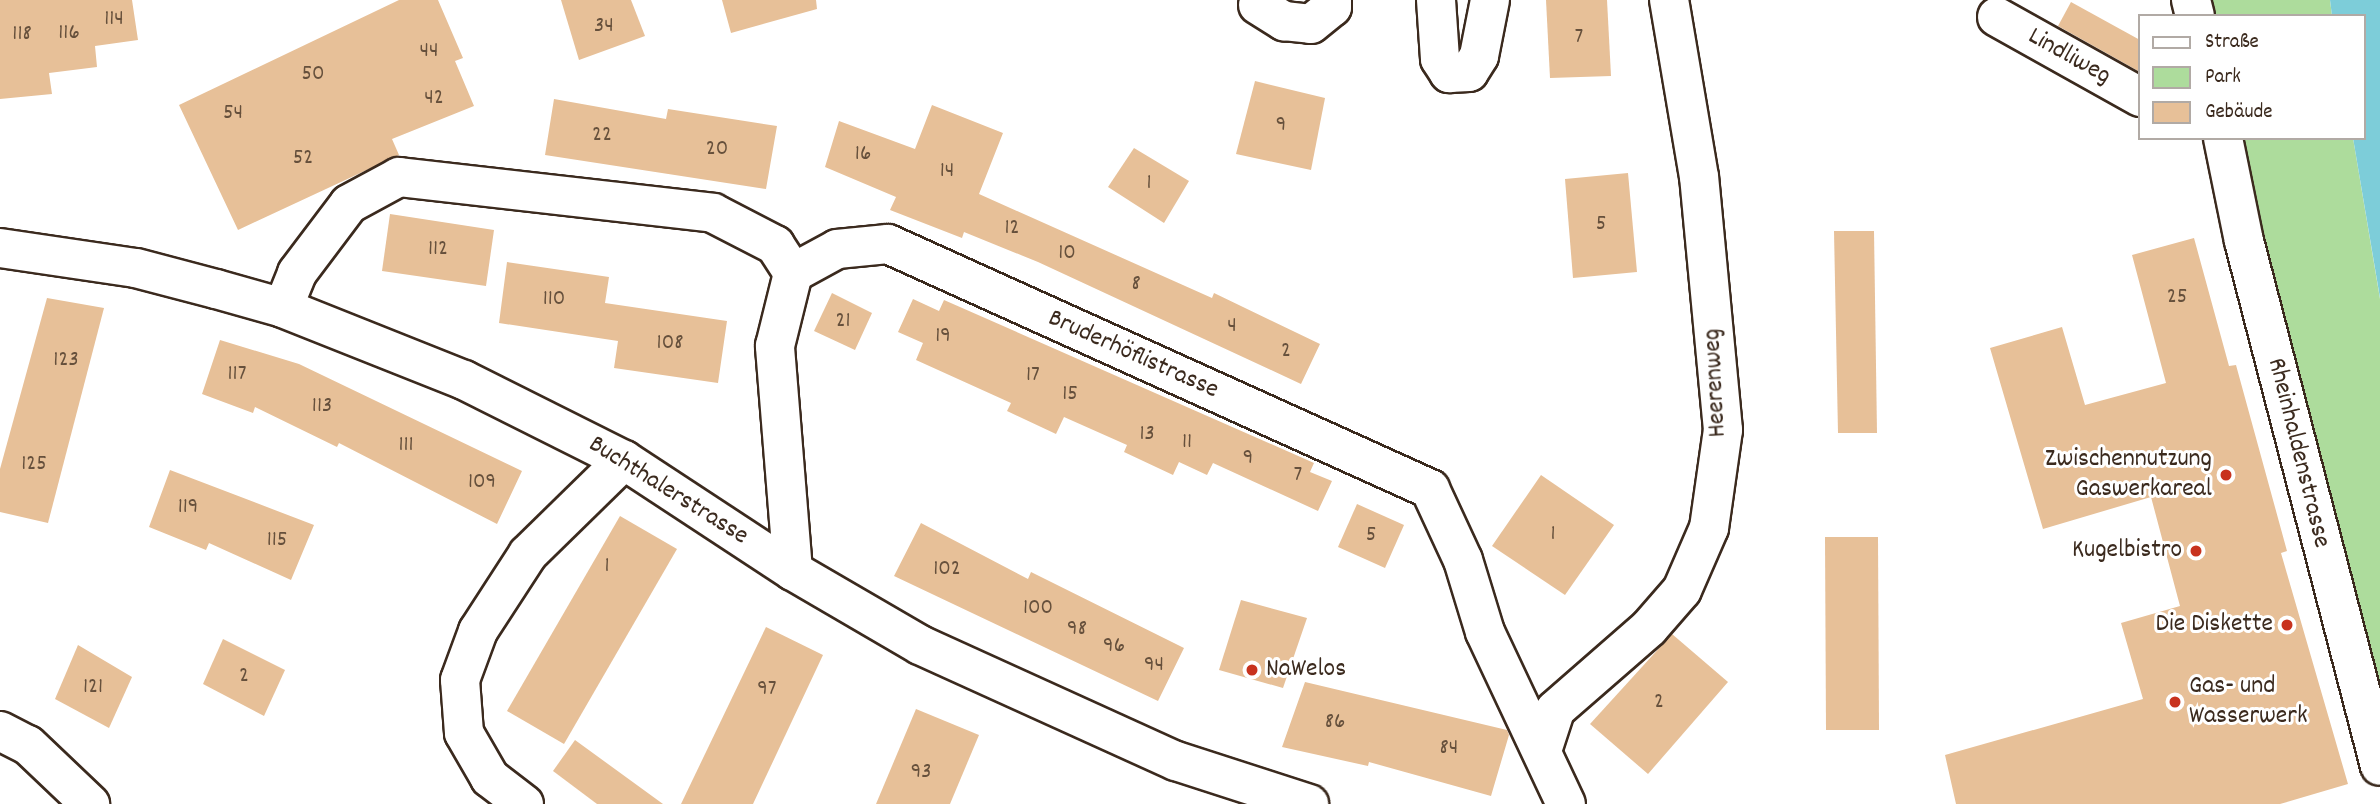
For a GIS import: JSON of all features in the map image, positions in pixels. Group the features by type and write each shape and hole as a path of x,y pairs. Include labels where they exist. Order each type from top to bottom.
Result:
{"street":[{"path":"1258,5 1284,21 1311,24 1332,7 1332,0"},
{"path":"1436,0 1440,59 1449,73 1469,72 1479,56 1490,0"},
{"name":"Heerenweg","path":"1543,748 1555,710 1649,628 1682,590 1709,528 1723,430 1699,177 1669,0"},
{"name":"Lindliweg","path":"1997,17 2138,96"},
{"name":"Rheinhaldenstrasse","path":"2223,140 2247,254 2380,766"},
{"path":"283,308 298,273 348,204 399,177 713,213 775,245 793,273 775,346 793,571"},
{"name":"Bruderhöflistrasse","path":"793,273 837,249 888,244 1430,489 1463,560 1485,632 1543,748 1566,804"},
{"name":"Buchthalerstrasse","path":"0,248 136,268 283,308 464,380 624,460 793,571 920,645 1053,709 1176,761 1309,804"},
{"path":"524,804 490,778 464,733 460,680 478,631 528,554 624,460"},
{"path":"0,732 28,745 90,804"}],"green space":[{"path":"2197,0 2330,0 2332,14 2200,14"},
{"path":"2224,140 2353,140 2380,299 2380,704"}],"water":[{"path":"2330,0 2380,0 2380,298 2353,140 2366,140 2366,14 2332,14"}],"building":[{"path":"0,0 132,0 138,40 95,46 97,67 49,73 52,94 0,99"},
{"path":"399,0 438,0 463,58 455,61 474,106 392,139 399,155 238,230 179,105"},
{"path":"561,0 631,0 645,36 579,60"},
{"path":"722,0 816,0 817,9 731,33"},
{"path":"1546,0 1607,0 1611,76 1550,78"},
{"path":"2071,2 2138,39 2138,71 2058,26"},
{"path":"1255,81 1325,98 1311,170 1236,154"},
{"path":"554,99 666,119 668,109 777,126 766,189 545,155"},
{"path":"932,105 1003,133 979,194 1212,298 1214,293 1320,344 1301,384 1038,262 964,232 962,238 890,210 896,197 825,167 839,121 915,149"},
{"path":"1134,148 1189,181 1164,223 1108,187"},
{"path":"1628,173 1637,272 1573,278 1565,179"},
{"path":"390,214 494,230 486,286 382,271"},
{"path":"1834,231 1874,231 1877,433 1838,433"},
{"path":"2194,238 2229,366 2236,365 2287,551 2281,553 2348,784 2280,804 1956,804 1945,755 2143,699 2121,623 2180,606 2151,497 2043,529 1990,348 2062,327 2085,405 2166,383 2132,255"},
{"path":"507,262 609,277 605,303 727,321 718,383 614,368 618,341 499,323"},
{"path":"832,293 872,313 855,350 814,331"},
{"path":"47,298 104,308 48,523 0,512 0,469"},
{"path":"913,299 939,311 944,300 1314,463 1310,472 1332,481 1318,511 1213,463 1207,475 1179,462 1173,475 1124,452 1127,445 1064,417 1056,434 1007,411 1011,403 916,360 923,343 898,332"},
{"path":"220,340 299,364 522,471 497,524 339,443 337,447 255,407 253,413 202,394"},
{"path":"170,470 314,525 291,580 209,543 206,550 149,527"},
{"path":"1541,475 1614,525 1565,595 1492,546"},
{"path":"1357,504 1404,525 1385,568 1338,547"},
{"path":"620,516 677,549 564,744 507,711"},
{"path":"921,523 1028,579 1031,572 1184,648 1158,701 894,576"},
{"path":"1825,537 1878,537 1879,730 1826,730"},
{"path":"1241,600 1307,618 1283,688 1219,670"},
{"path":"766,627 823,655 753,804 681,804"},
{"path":"1672,634 1728,682 1648,774 1590,724"},
{"path":"223,639 285,670 264,716 203,684"},
{"path":"78,645 132,677 109,728 55,699"},
{"path":"1305,682 1507,730 1509,735 1491,796 1369,762 1368,766 1282,747"},
{"path":"916,709 979,735 950,804 876,804"},
{"path":"575,740 663,804 597,804 553,771"}],"place":[{"name":"Zwischennutzung Gaswerkareal","path":"2226,475"},
{"name":"Kugelbistro","path":"2196,551"},
{"name":"Die Diskette","path":"2287,625"},
{"name":"NaWelos","path":"1252,670"},
{"name":"Gas- und Wasserwerk","path":"2175,702"}]}
